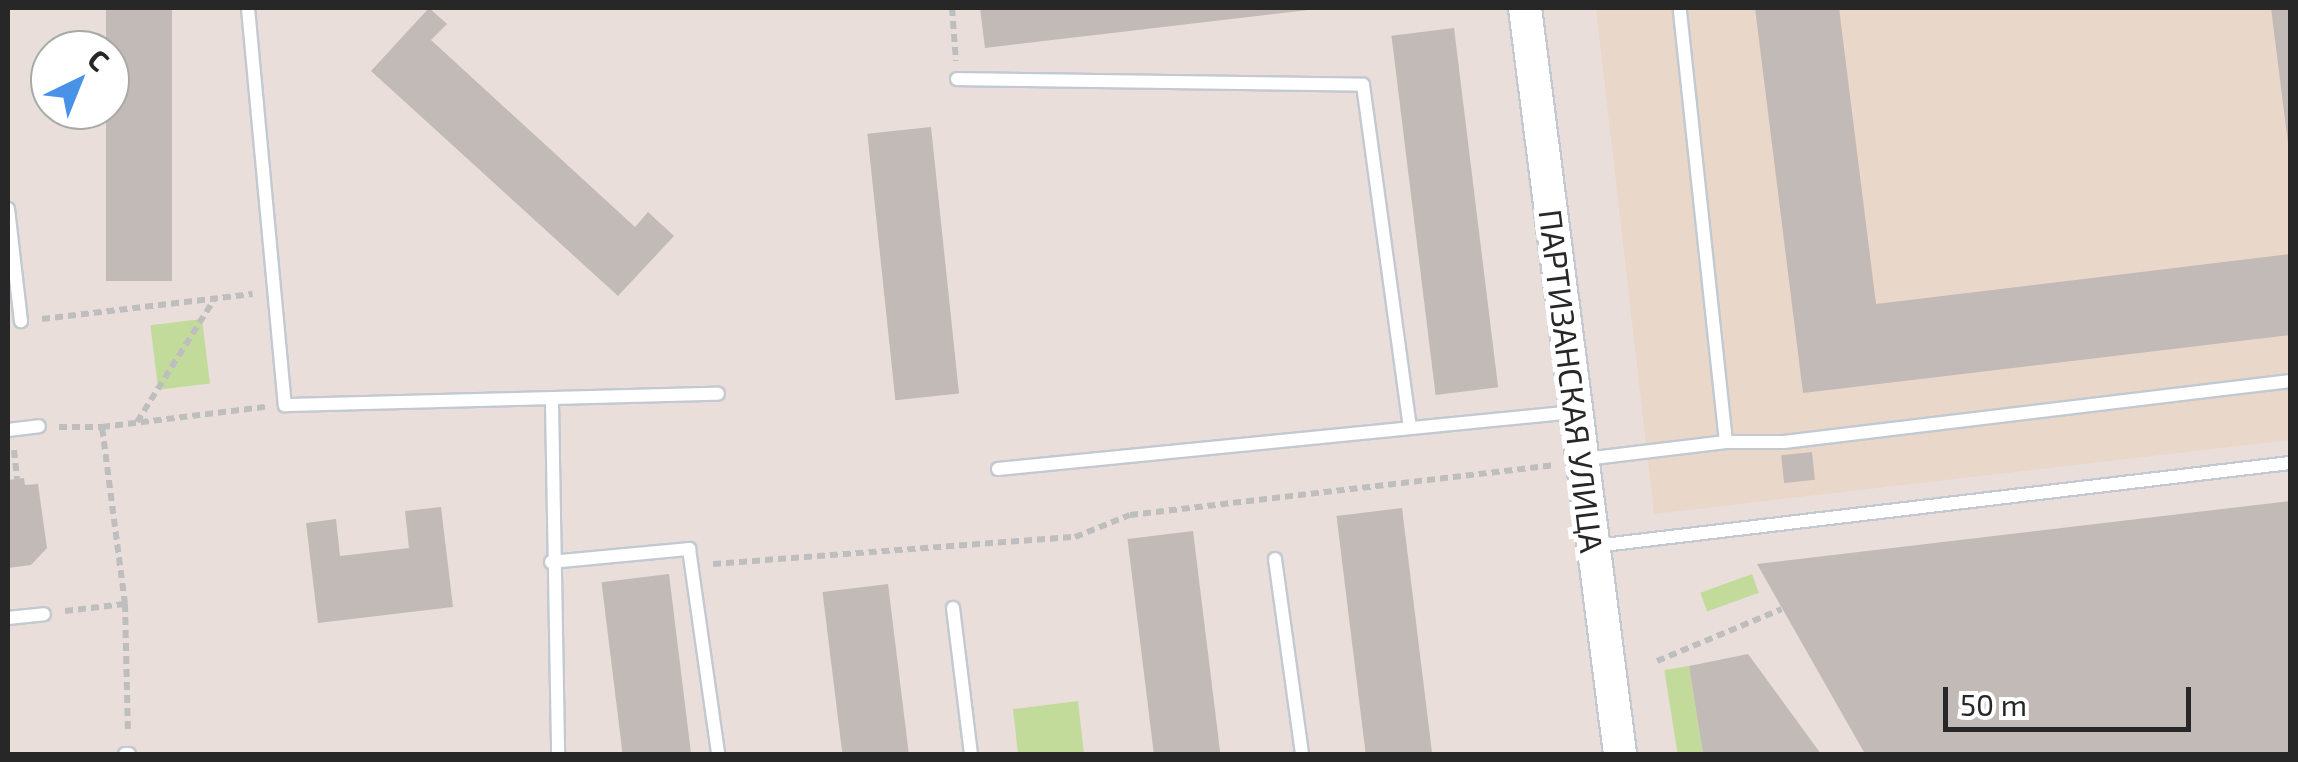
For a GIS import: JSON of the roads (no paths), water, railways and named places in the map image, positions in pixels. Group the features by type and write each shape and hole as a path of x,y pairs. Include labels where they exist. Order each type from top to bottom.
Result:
{"street":[{"name":"ПАРТИЗАНСКАЯ УЛИЦА","path":"1526,8 1576,412 1569,462 1592,546 1620,754"}],"lane":[{"path":"248,8 284,405 552,402 718,394"},
{"path":"1680,8 1726,442"},
{"path":"957,79 1363,85 1410,428"},
{"path":"8,209 21,321"},
{"path":"1569,462 1726,442 1784,442 2290,381"},
{"path":"552,402 551,562 558,754"},
{"path":"998,469 1576,412"},
{"path":"8,430 40,426"},
{"path":"1592,546 2290,464"},
{"path":"551,562 689,549 718,754"},
{"path":"1276,559 1302,754"},
{"path":"953,608 971,754"},
{"path":"8,618 44,614"}]}
